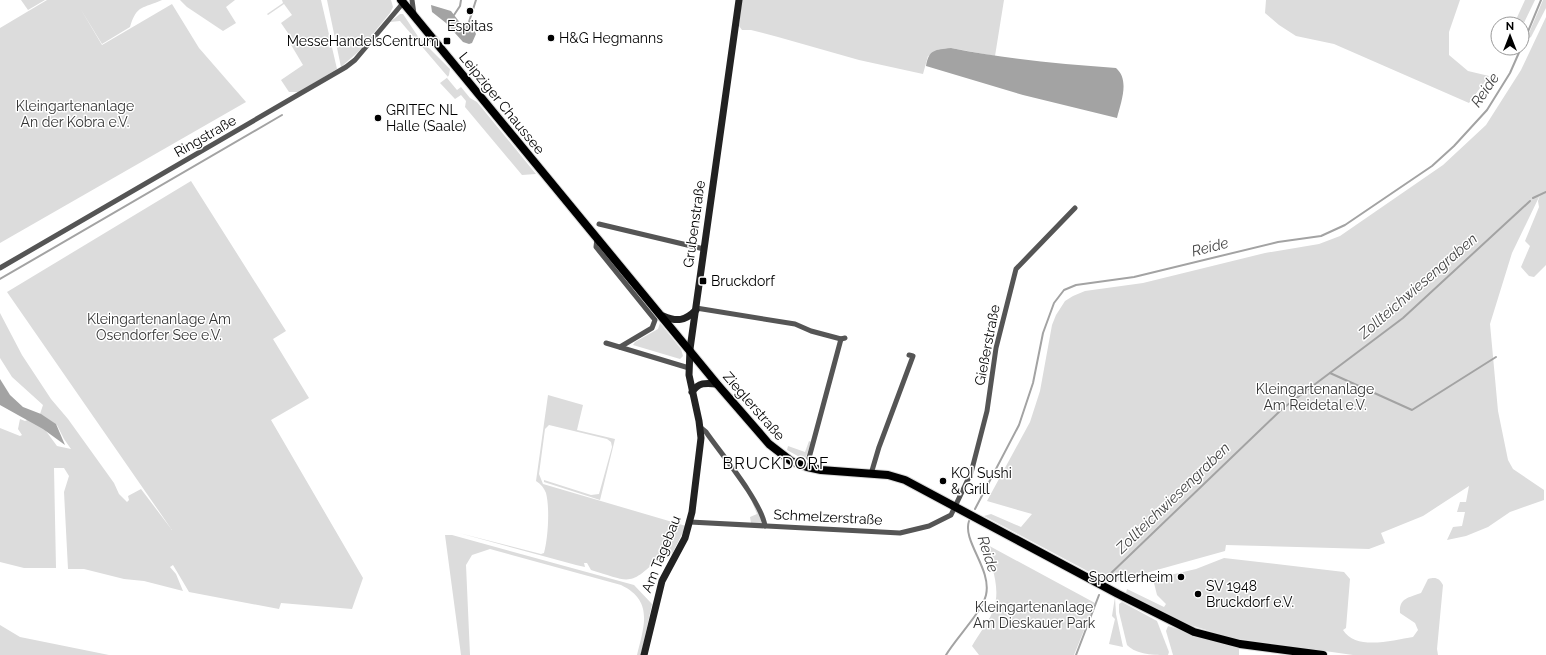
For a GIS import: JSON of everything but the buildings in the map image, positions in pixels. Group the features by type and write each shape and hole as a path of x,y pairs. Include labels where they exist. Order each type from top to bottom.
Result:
{"main road":[{"name":"Leipziger Chaussee","path":"402,1 584,222"},
{"name":"Zieglerstraße","path":"584,222 663,316 717,384 769,444 791,461 807,467 822,470 888,475 906,480 1178,625 1227,642 1323,655"}],"street":[{"path":"412,0 414,15"},
{"name":"Grubenstraße","path":"690,349 739,0"},
{"name":"Ringstraße","path":"0,268 346,67 355,60 402,1"},
{"name":"Gießerstraße","path":"955,506 971,473 987,411 996,348 1016,269 1075,208"},
{"path":"599,224 704,249"},
{"name":"Zieglerstraße","path":"597,238 596,247 655,320 652,328 620,347"},
{"path":"663,316 673,321 679,320 686,318 696,309 795,324 811,331 843,339 809,458"},
{"path":"606,343 689,368"},
{"name":"Am Tagebau","path":"644,655 662,581 685,538 690,522 700,427 692,392 689,368 690,349"},
{"path":"871,474 879,447 913,356 909,355"},
{"path":"692,392 699,384 704,382 717,384"},
{"path":"700,427 706,432 749,491 764,520 765,526"},
{"name":"Schmelzerstraße","path":"690,522 900,533 929,526 951,514 955,506"}],"green space":[{"path":"21,0 45,0 28,10"},
{"name":"Kleingartenanlage An der Kobra e.V.","path":"47,0 162,0 142,8 135,14 130,27 102,44 80,8 102,45 172,4 199,48 246,102 0,243 0,28"},
{"path":"180,0 235,0 226,7 236,23 223,31 187,7"},
{"path":"282,0 321,0 337,69 299,92 289,92 281,80 303,65 287,38 290,36 281,23 292,15 284,4 268,15 267,14 283,3"},
{"path":"327,0 391,0 393,7 390,13 358,52 341,67"},
{"path":"742,0 1004,0 995,56 951,48 928,56 923,74 859,60 751,30 742,30 739,26"},
{"path":"1266,0 1460,0 1449,32 1449,55 1468,71 1489,76 1469,103 1334,44 1296,36 1279,25 1265,13"},
{"path":"1525,0 1535,0 1527,16 1518,16"},
{"path":"1543,0 1546,0 1546,8 1530,38 1530,31"},
{"path":"400,14 403,14 419,38 450,69 448,77 400,21 390,22"},
{"name":"Kleingartenanlage Am Reidetal e.V.","path":"1546,17 1546,265 1534,277 1529,276 1521,267 1530,246 1525,241 1539,207 1538,201 1540,195 1512,253 1490,324 1498,411 1508,460 1513,469 1544,490 1544,500 1510,512 1488,527 1466,536 1447,540 1453,527 1462,526 1465,512 1457,512 1460,502 1466,502 1469,486 1423,516 1381,533 1385,543 1369,549 1226,545 1225,551 1110,583 984,516 991,514 1021,527 1032,514 987,501 1030,422 1040,391 1052,325 1056,315 1065,301 1085,291 1143,283 1265,253 1319,244 1340,236 1443,165 1486,125 1521,70 1528,56 1530,56 1530,51"},
{"path":"447,78 457,90 461,87 470,98 477,102 536,174 522,175 465,107 466,101 461,95 455,99 440,83"},
{"name":"Kleingartenanlage Am Osendorfer See e.V.","path":"191,181 286,331 273,339 309,398 271,420 363,578 352,609 281,603 279,609 189,592 173,565 170,567 176,574 183,591 144,581 124,579 84,569 68,569 64,492 69,476 64,468 54,468 56,568 24,568 0,562 0,428 20,436 22,435 18,429 20,419 25,421 30,419 43,427 57,446 71,449 57,425 40,414 43,405 12,377 0,358 0,313 22,355 51,399 68,419 114,483 119,494 127,502 129,500 128,496 141,489 172,530 7,292"},
{"path":"660,323 681,349 683,356 680,359 633,345 635,342 658,329"},
{"path":"548,395 583,405 577,430 615,439 600,500 544,482 544,480 591,495 599,494 612,447 611,442 607,439 549,425 545,429 539,474 543,484 686,526 669,557 660,557 642,573 629,579 622,579 591,570 587,563 584,563 585,567 576,565 459,533 541,554 544,553 547,540 548,507 546,493 541,485 536,481"},
{"path":"809,441 811,442 805,460 787,450 788,446 805,452"},
{"path":"749,495 762,519 761,523 751,523 750,517 757,514"},
{"path":"445,535 452,535 634,585 652,604 641,655 637,655 644,624 644,615 638,599 631,591 621,585 490,549 472,555 466,565 470,655 461,655"},
{"name":"Kleingartenanlage Am Dieskauer Park","path":"984,543 1095,603 1074,655 979,655 972,646 987,622 996,600 996,583"},
{"path":"1224,558 1344,572 1350,579 1346,628 1343,630 1349,636 1366,642 1385,642 1413,637 1418,630 1415,623 1400,613 1401,604 1405,599 1421,593 1428,579 1437,579 1443,585 1437,649 1438,655 1353,655 1232,638 1184,623 1126,593 1127,589 1164,607 1166,604 1157,595 1153,579 1196,569"},
{"path":"1115,597 1116,614 1123,647 1109,644 1115,619 1112,616"},
{"path":"1122,602 1157,621 1169,652 1168,655 1141,653 1127,645 1119,612 1119,604"},
{"path":"0,625 20,637 109,655 0,655"},
{"path":"1168,626 1239,647 1239,655 1173,655 1166,631"}],"shaded area":[{"path":"431,5 451,11 461,24 473,27 476,34 472,43 469,44 463,42 446,23 432,12"},
{"path":"951,48 1033,61 1116,68 1123,79 1124,85 1117,118 1023,95 926,66 927,60 931,53 941,49"},
{"path":"0,379 10,395 23,407 41,414 56,424 65,445 43,429 0,405"}],"waterway":[{"path":"454,15 460,6 461,0"},
{"path":"468,25 476,0"},
{"name":"Reide","path":"1530,27 1541,0"},
{"name":"Reide","path":"975,509 1019,425 1033,383 1043,333 1054,303 1064,290 1076,285 1134,277 1278,242 1321,236 1345,225 1432,166 1454,146 1487,110 1510,73 1517,56"},
{"path":"0,279 282,115"},
{"name":"Zollteichwiesengraben","path":"1533,198 1546,192"},
{"name":"Zollteichwiesengraben","path":"1106,578 1282,409 1403,318 1530,201"},
{"path":"1330,373 1412,410 1496,357"},
{"name":"Reide","path":"946,655 974,617 984,602 986,595 987,585 985,575 970,537 968,529 969,521"},
{"name":"Zollteichwiesengraben","path":"1076,655 1099,595"}],"place":[{"name":"Espitas","path":"470,11"},
{"name":"H&G Hegmanns","path":"551,38"},
{"name":"MesseHandelsCentrum","path":"447,41"},
{"name":"GRITEC NL Halle (Saale)","path":"378,118"},
{"name":"Bruckdorf","path":"703,281"},
{"name":"KOI Sushi & Grill","path":"943,481"},
{"name":"Sportlerheim","path":"1181,577"},
{"name":"SV 1948 Bruckdorf e.V.","path":"1198,594"}],"district":[{"name":"BRUCKDORF","path":"776,463"}]}
